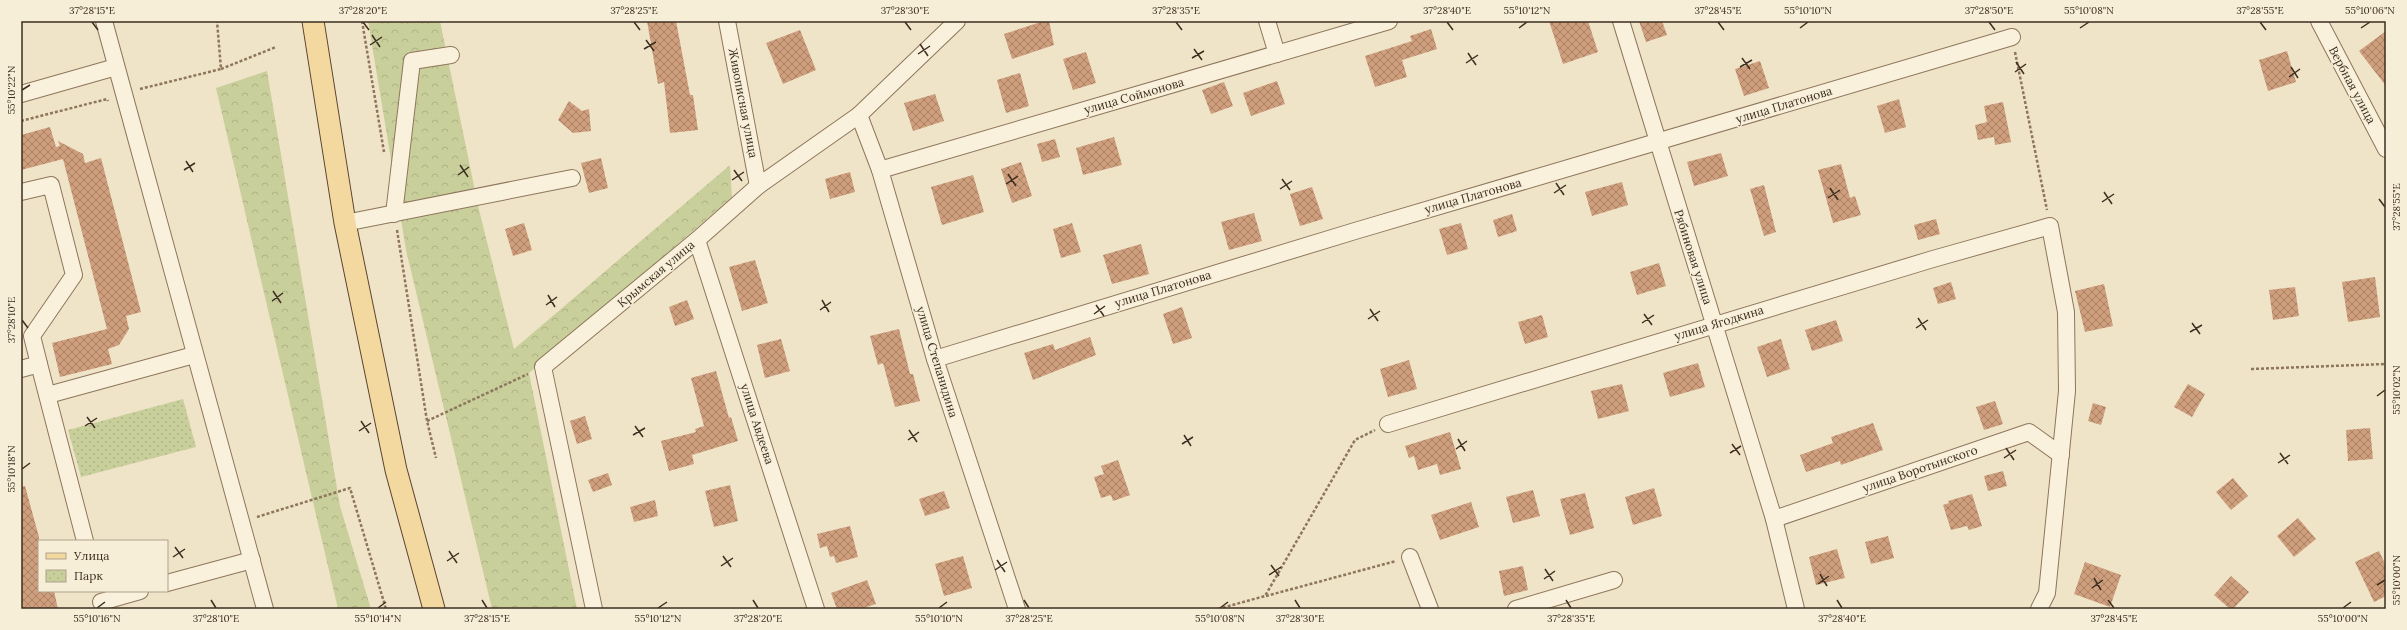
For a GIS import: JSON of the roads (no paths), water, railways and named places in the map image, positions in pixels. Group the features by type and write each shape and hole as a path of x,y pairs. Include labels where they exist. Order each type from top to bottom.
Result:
{"main road":[{"path":"313,21 345,223 396,470 434,609"}],"street":[{"path":"104,21 194,355 265,609"},
{"name":"Живописная улица","path":"727,21 758,186"},
{"name":"Крымская улица","path":"594,609 543,367 697,240 758,186 859,115 956,21"},
{"path":"1267,21 1278,54"},
{"name":"улица Соймонова","path":"880,170 1389,21"},
{"name":"Рябиновая улица","path":"1620,21 1656,143 1774,519 1796,609"},
{"name":"Вербная улица","path":"2319,21 2386,148"},
{"name":"улица Платонова","path":"935,358 1354,231 2012,37"},
{"path":"394,214 412,61 451,55"},
{"path":"21,94 116,68"},
{"name":"улица Степанидина","path":"859,115 880,170 935,358 1017,609"},
{"path":"345,223 572,178"},
{"path":"21,192 51,185 74,275 32,336 85,540"},
{"name":"улица Ягодкина","path":"1388,424 1714,324 2050,226 2066,312 2067,391 2061,455"},
{"name":"улица Авдеева","path":"697,240 816,609"},
{"path":"48,395 194,355"},
{"path":"21,369 40,364"},
{"name":"улица Воротынского","path":"1774,519 2028,432 2061,455"},
{"path":"2039,609 2047,592 2061,455"},
{"path":"1410,557 1430,609"},
{"path":"168,583 252,560"},
{"path":"1516,609 1614,580"},
{"path":"100,601 136,592"}]}
